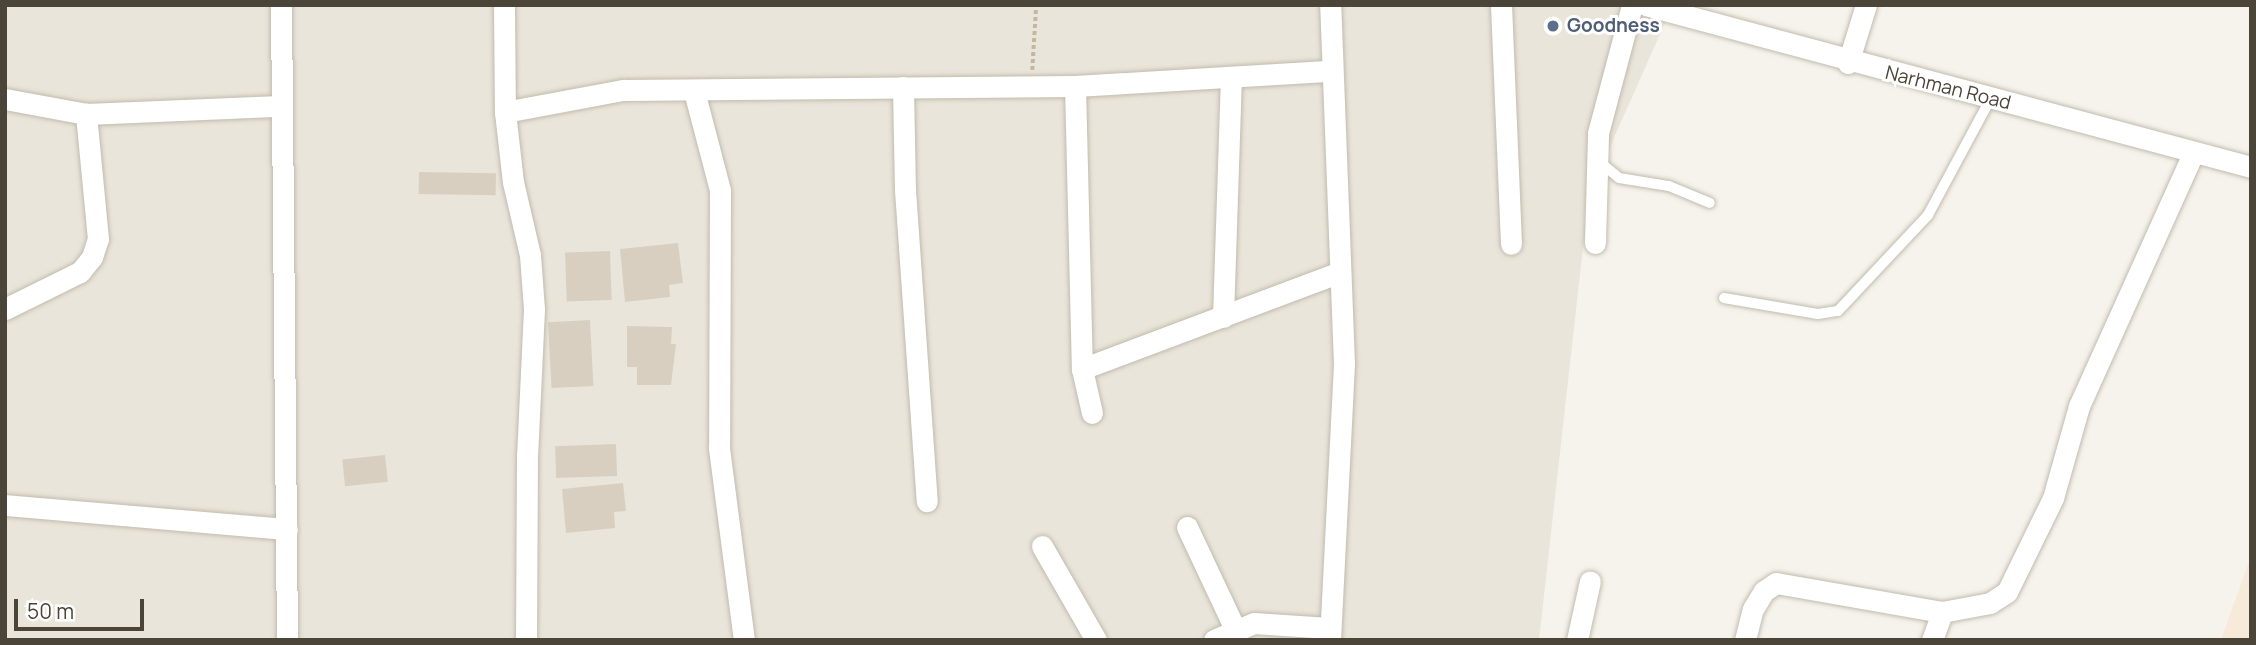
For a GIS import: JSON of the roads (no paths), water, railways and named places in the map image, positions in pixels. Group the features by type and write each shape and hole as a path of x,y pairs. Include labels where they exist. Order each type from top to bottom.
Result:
{"street":[{"path":"281,5 287,640"},
{"path":"504,5 505,112 513,182 530,256 534,309 527,455 526,638"},
{"path":"1214,640 1235,629 1273,622 1329,634 1344,375 1338,273 1330,5"},
{"path":"1501,5 1511,244"},
{"path":"1595,243 1595,159 1632,5"},
{"name":"Narhman Road","path":"1646,5 1686,11 1848,63 2251,167"},
{"path":"1848,63 1866,5"},
{"path":"505,112 623,90 694,92 1031,83 1075,86 1231,79 1331,71"},
{"path":"1223,317 1231,79"},
{"path":"1075,86 1082,369 1092,413"},
{"path":"904,87 905,190 927,501"},
{"path":"694,92 720,190 719,448 744,640"},
{"path":"5,99 86,114 280,106"},
{"path":"5,309 80,272 92,257 98,239 86,114"},
{"path":"1745,640 1753,609 1764,591 1776,583 1942,612 1990,603 2007,592 2053,498 2079,406 2193,153"},
{"path":"1082,369 1338,273"},
{"path":"5,505 287,529"},
{"path":"1187,527 1235,629"},
{"path":"1042,546 1096,640"},
{"path":"1577,640 1590,581"},
{"path":"1932,640 1942,612"}],"lane":[{"path":"1724,298 1818,314 1838,311 1928,215 1991,98"},
{"path":"1595,159 1619,178 1669,186 1710,203"}],"place":[{"name":"Goodness","path":"1553,26"}]}
